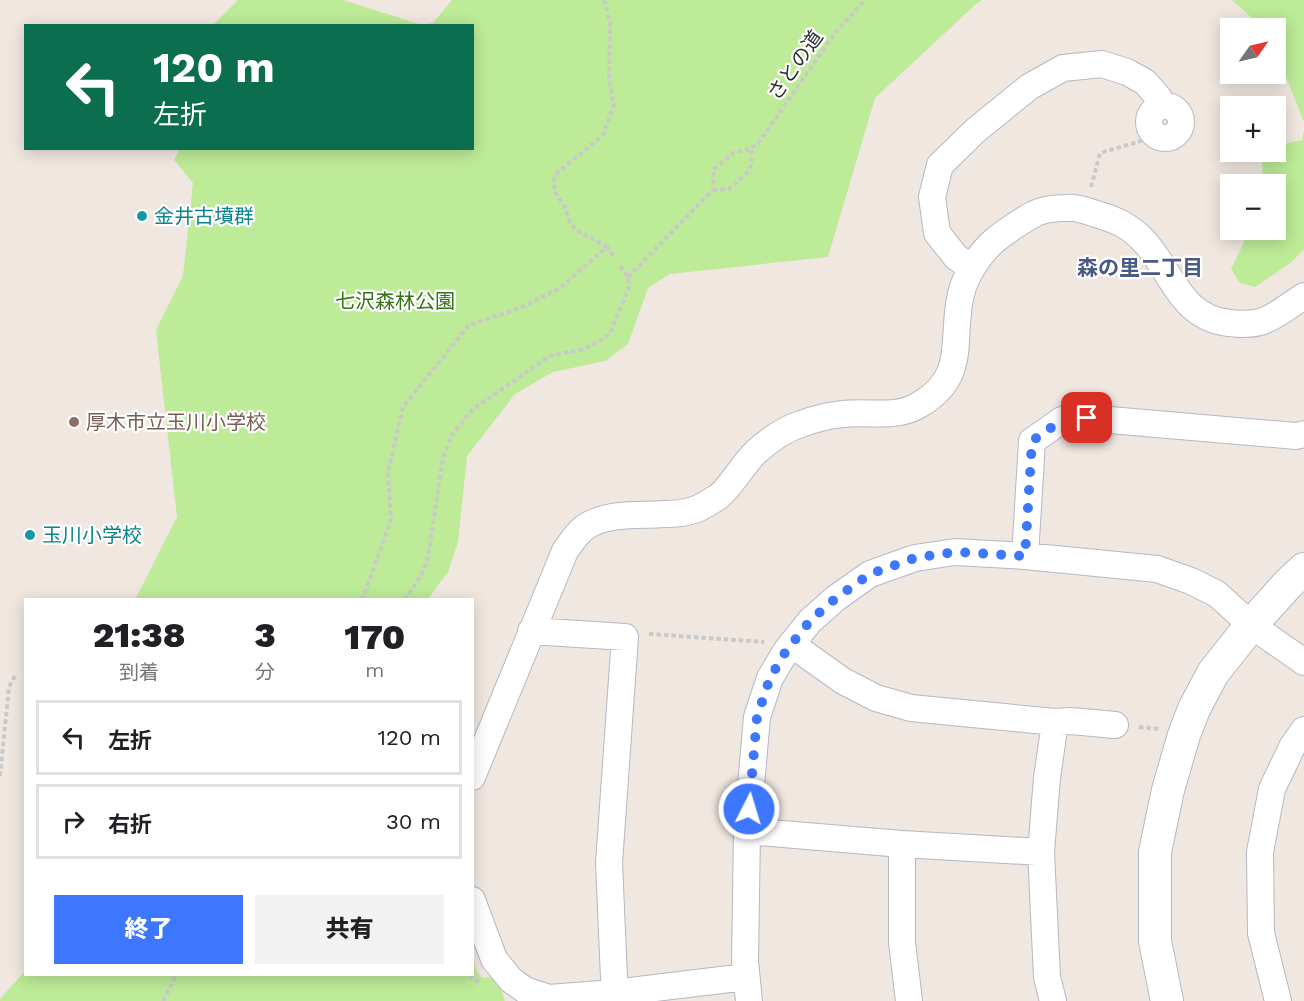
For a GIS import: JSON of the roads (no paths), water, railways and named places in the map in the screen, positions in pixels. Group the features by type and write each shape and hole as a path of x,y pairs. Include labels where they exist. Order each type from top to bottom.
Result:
{"street":[{"path":"972,268 956,257 937,233 932,197 940,165 976,130 1029,87 1063,68 1102,64 1127,72 1145,82 1159,98 1158,107 1152,111 1149,122 1159,143"},
{"path":"474,772 565,551 585,527 602,519 681,513 700,508 719,496 756,452 777,436 797,425 819,418 845,414 901,413 919,406 938,391 949,377 955,359 961,292 972,268 994,241 1036,212 1071,207 1112,218 1124,224 1151,250 1186,302 1210,318 1240,324 1263,321 1304,296"},
{"path":"1025,556 1032,441 1062,420 1087,418 1296,436 1304,434"},
{"path":"474,905 494,959 511,980 525,990 549,998 614,997 747,989 745,961 747,831 757,717 770,678 789,647 810,621 836,598 870,574 915,558 955,552 1025,556 1157,569 1191,581 1217,594 1251,625 1304,662"},
{"path":"1167,1001 1155,941 1155,852 1168,790 1184,735 1194,708 1213,673 1251,625 1304,569"},
{"path":"531,631 625,637 609,863 614,997"},
{"path":"789,647 843,681 876,698 911,708 1055,722 1115,725"},
{"path":"1053,1001 1047,977 1041,852 1047,778 1055,722"},
{"path":"1278,1001 1261,933 1260,852 1272,789 1292,747 1304,730"},
{"path":"747,831 902,844 1041,852"},
{"path":"902,844 902,942 909,1001"}],"place":[{"name":"金井古墳群","path":"142,216"},
{"name":"厚木市立玉川小学校","path":"74,422"},
{"name":"玉川小学校","path":"30,535"}],"district":[{"name":"森の里二丁目","path":"1140,267"}],"park label":[{"name":"七沢森林公園","path":"395,301"}]}
